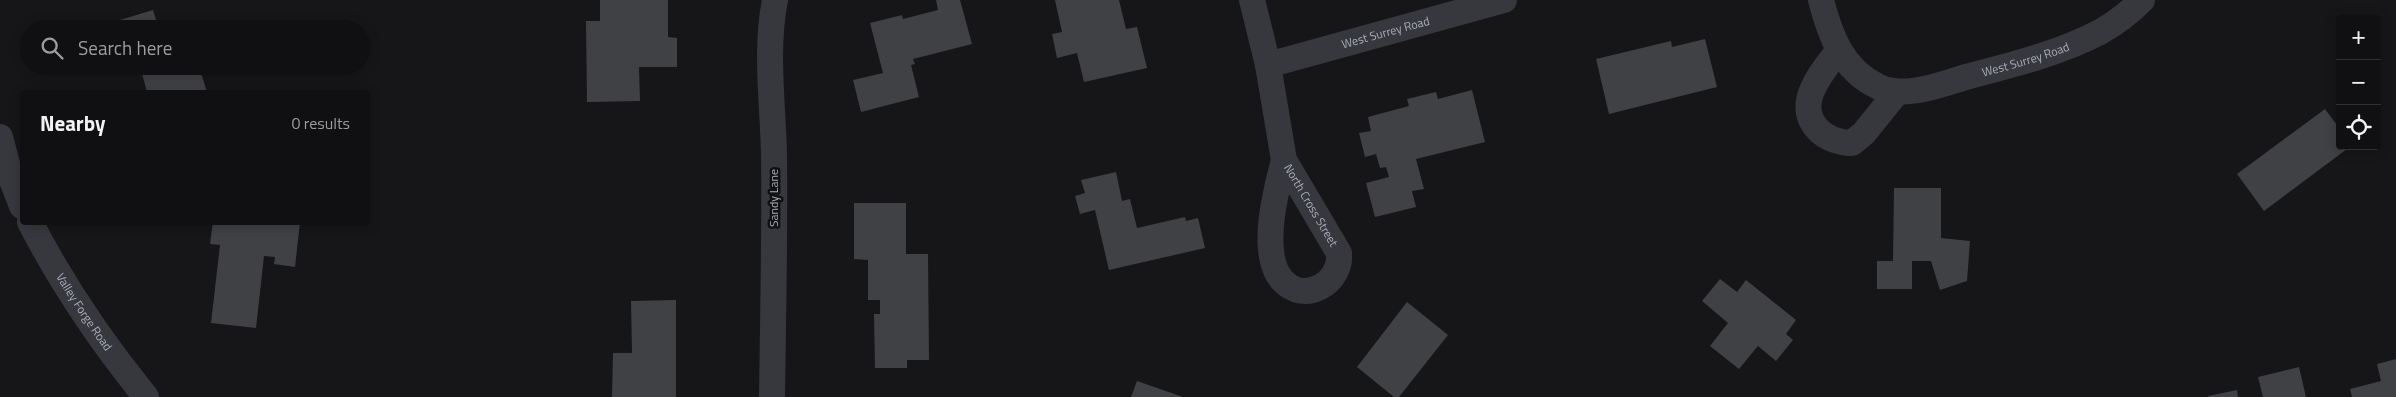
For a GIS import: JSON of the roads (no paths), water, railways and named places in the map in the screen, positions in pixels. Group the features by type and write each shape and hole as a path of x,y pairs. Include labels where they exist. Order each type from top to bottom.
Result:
{"street":[{"name":"Sandy Lane","path":"772,397 775,177 770,50 771,22 775,0"},
{"name":"North Cross Street","path":"1252,0 1268,65 1284,160"},
{"name":"West Surrey Road","path":"1268,65 1504,0"},
{"name":"West Surrey Road","path":"1821,0 1838,51 1850,67 1864,79 1878,87 1897,92 1934,86 2061,49 2112,25 2128,15 2142,0"},
{"path":"1838,51 1819,76 1810,95 1810,114 1816,129 1830,140 1852,143 1864,133 1897,92"},
{"path":"0,137 5,176 20,202"},
{"name":"Valley Forge Road","path":"32,225 62,278 95,329 146,397"}]}
